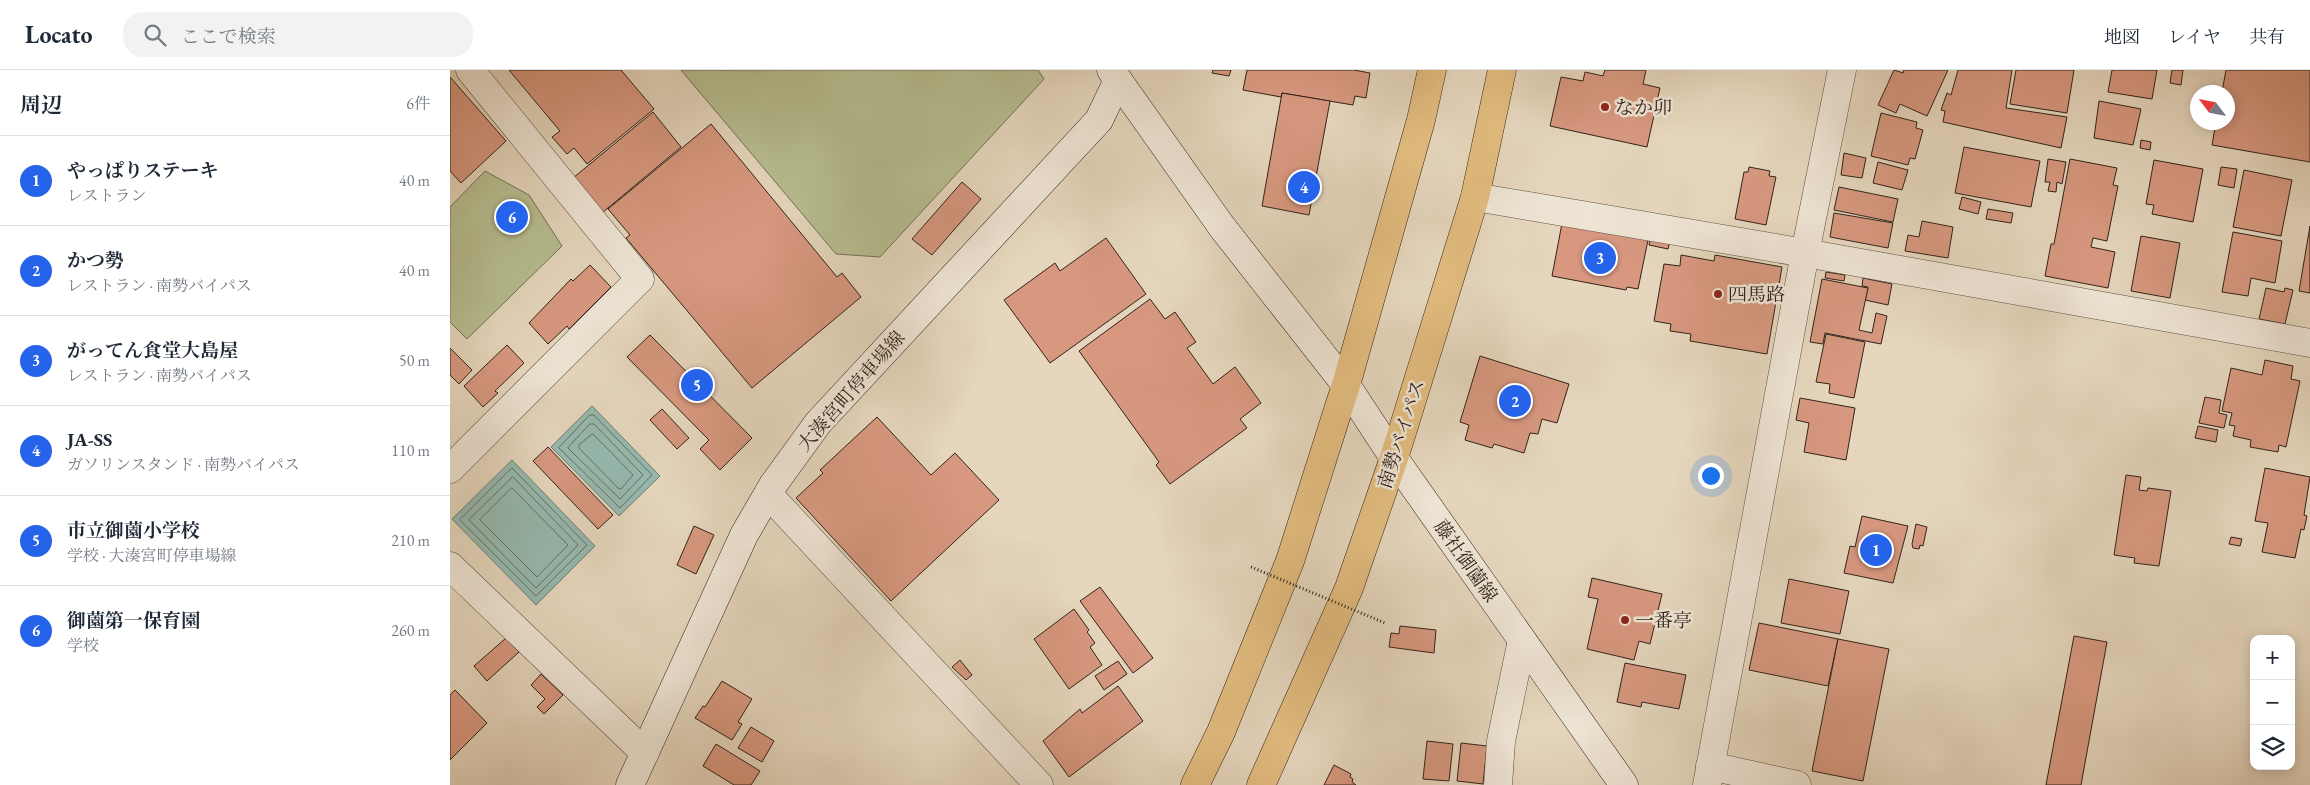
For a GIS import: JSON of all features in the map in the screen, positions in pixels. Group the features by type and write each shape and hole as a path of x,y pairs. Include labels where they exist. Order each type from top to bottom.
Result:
{"highway":[{"path":"1195,785 1221,732 1290,561 1346,385 1421,120 1432,70"},
{"name":"南勢バイパス","path":"1261,785 1349,588 1394,458 1475,197 1502,70"}],"street":[{"path":"450,469 640,279 470,70"},
{"path":"1797,785 1708,776 1805,252 1842,70"},
{"name":"藤社御薗線","path":"1117,73 1222,227 1346,385 1394,458 1624,785"},
{"name":"大湊宮町停車場線","path":"630,785 744,535 768,494 818,423 1099,120 1117,73"},
{"path":"1475,197 1805,252 2310,343"},
{"path":"768,494 1039,785"},
{"path":"450,566 645,753"},
{"path":"1498,785 1501,741 1522,640"}],"path":[{"path":"1251,567 1385,623"}],"green space":[{"path":"681,70 1038,70 1044,79 880,257 836,254"},
{"path":"485,171 529,195 562,246 467,339 450,322 450,207"}],"water":[{"path":"592,406 660,476 619,516 551,447"},
{"path":"512,460 595,546 536,605 452,519"}],"building":[{"path":"509,70 621,70 654,109 587,164 574,148 567,154 552,137 560,131"},
{"path":"1213,70 1231,70 1229,76 1212,73"},
{"path":"1247,70 1354,70 1370,73 1366,98 1355,96 1353,105 1282,93 1281,97 1243,90"},
{"name":"なか卯","path":"1605,70 1646,70 1643,84 1660,88 1647,147 1550,126 1561,77 1583,81 1585,72 1603,76"},
{"path":"1894,70 1903,73 1904,70 1948,70 1927,116 1900,104 1896,113 1878,105"},
{"path":"1958,70 2012,70 2006,108 2067,117 2061,148 1943,122 1945,111 1941,110 1947,93 1951,95"},
{"path":"2016,70 2074,70 2067,113 2010,104"},
{"path":"2112,70 2157,70 2152,99 2108,92"},
{"path":"2172,70 2183,70 2181,85 2170,83"},
{"path":"2226,70 2310,70 2310,162 2212,145 2215,130 2235,130 2235,85 2223,85"},
{"path":"450,77 506,141 461,183 450,171"},
{"path":"1282,93 1330,101 1309,215 1262,206"},
{"path":"2099,101 2141,109 2133,145 2094,138"},
{"path":"653,112 681,147 602,213 573,178"},
{"path":"1881,113 1917,122 1916,128 1923,130 1915,159 1910,158 1908,165 1871,156"},
{"path":"711,124 837,277 842,273 861,297 752,388 626,238 630,235 608,209"},
{"path":"2141,140 2151,142 2150,150 2140,148"},
{"path":"1964,147 2040,161 2031,207 1955,193"},
{"path":"1844,153 1866,158 1862,178 1841,175"},
{"path":"2048,159 2066,162 2062,184 2057,182 2056,192 2048,191 2050,182 2045,182"},
{"path":"2070,159 2117,168 2113,185 2118,186 2107,241 2093,238 2091,247 2115,252 2108,288 2045,276 2051,244 2054,244"},
{"path":"2154,160 2203,169 2193,222 2152,214 2154,205 2146,204"},
{"path":"1878,162 1908,170 1902,190 1873,183"},
{"path":"1749,167 1770,171 1769,176 1776,177 1766,225 1735,219 1744,172 1748,172"},
{"path":"2221,167 2237,169 2234,188 2218,185"},
{"path":"2244,170 2292,180 2281,236 2233,227"},
{"path":"962,182 981,199 932,255 912,239"},
{"path":"1839,187 1898,199 1893,222 1834,210"},
{"path":"1962,197 1981,202 1978,214 1959,209"},
{"path":"1988,209 2013,213 2011,223 1986,219"},
{"path":"1834,213 1893,223 1888,248 1830,237"},
{"path":"1563,218 1648,240 1638,289 1627,287 1626,290 1552,276"},
{"path":"1922,221 1953,227 1948,258 1905,251 1908,235 1919,237"},
{"path":"2310,226 2310,293 2299,291"},
{"path":"2233,232 2282,241 2275,283 2251,278 2248,296 2222,292"},
{"path":"2141,236 2180,243 2170,298 2131,291"},
{"path":"1650,237 1670,241 1668,249 1649,245"},
{"path":"1106,238 1146,294 1050,363 1004,300 1055,263 1060,271"},
{"name":"四馬路","path":"1681,255 1714,261 1715,255 1782,267 1767,354 1690,341 1691,334 1670,331 1671,324 1654,321 1664,264 1680,266"},
{"path":"590,265 611,287 569,329 567,326 548,344 529,323 571,279 573,281"},
{"path":"1826,272 1845,275 1844,281 1825,278"},
{"path":"1863,278 1892,284 1888,305 1865,300 1868,287 1862,286"},
{"path":"1822,279 1868,288 1859,330 1872,333 1876,313 1887,316 1881,344 1825,333 1823,344 1810,342"},
{"path":"2266,288 2284,292 2285,288 2293,290 2285,324 2259,319"},
{"path":"1150,299 1165,319 1175,312 1196,342 1187,348 1213,384 1235,367 1261,403 1240,419 1247,428 1170,484 1156,465 1159,462 1079,351"},
{"path":"1826,334 1865,342 1854,398 1829,393 1830,384 1816,382"},
{"path":"650,335 752,438 720,470 700,449 709,440 627,357"},
{"path":"507,345 524,363 495,391 498,393 483,407 464,386"},
{"path":"450,348 472,370 459,384 450,375"},
{"path":"1480,356 1569,384 1557,423 1542,419 1538,434 1530,433 1524,453 1494,444 1492,448 1465,440 1469,425 1460,422"},
{"path":"2265,360 2293,366 2291,379 2300,381 2286,447 2279,445 2278,452 2250,447 2251,440 2233,436 2235,426 2229,425 2232,413 2222,411 2231,368 2262,375"},
{"path":"2205,397 2221,400 2219,413 2227,415 2224,428 2199,423"},
{"path":"1800,398 1855,408 1846,460 1804,452 1809,423 1796,420"},
{"path":"662,409 689,438 677,449 650,420"},
{"path":"877,417 931,475 955,453 999,500 891,601 796,498 823,473 820,470"},
{"path":"2198,426 2218,430 2216,442 2195,438"},
{"path":"548,447 613,515 598,529 533,461"},
{"path":"2265,468 2310,477 2304,515 2307,516 2304,530 2301,529 2295,558 2262,552 2268,523 2255,521"},
{"path":"2126,475 2141,477 2139,490 2147,491 2148,488 2171,491 2159,566 2134,563 2135,558 2114,555"},
{"path":"1862,516 1908,526 1893,583 1844,573 1850,546 1855,547"},
{"path":"1916,524 1927,527 1923,546 1920,545 1919,549 1913,548 1912,544"},
{"path":"694,526 714,535 696,574 677,565"},
{"path":"2231,537 2242,539 2240,546 2229,544"},
{"name":"一番亭","path":"1592,578 1662,594 1650,644 1639,641 1634,660 1587,649 1598,599 1588,597"},
{"path":"1789,579 1849,591 1840,634 1781,623"},
{"path":"1100,587 1153,658 1133,673 1080,601"},
{"path":"1074,609 1089,630 1087,632 1095,643 1090,647 1102,665 1069,689 1034,639"},
{"path":"1759,623 1838,639 1828,686 1749,670"},
{"path":"1400,626 1436,630 1434,653 1389,647 1391,633 1399,634"},
{"path":"2074,636 2107,642 2081,785 2046,785"},
{"path":"506,638 519,652 487,681 474,666"},
{"path":"1838,639 1889,649 1863,781 1812,771"},
{"path":"960,660 972,675 966,680 952,667"},
{"path":"1118,661 1127,674 1104,690 1095,676"},
{"path":"1625,663 1686,675 1679,709 1642,702 1641,707 1617,702"},
{"path":"541,674 563,695 544,714 537,707 545,699 531,685"},
{"path":"722,681 752,699 738,722 742,724 732,740 695,718 703,706 705,707"},
{"path":"1118,686 1143,721 1069,777 1043,741 1080,709 1082,713"},
{"path":"455,690 487,723 450,760 450,695"},
{"path":"751,727 774,741 762,762 738,748"},
{"path":"1427,741 1453,744 1449,781 1423,779"},
{"path":"1461,743 1487,746 1483,784 1457,781"},
{"path":"716,744 760,771 751,785 734,785 703,766"},
{"path":"1334,765 1351,774 1352,782 1356,785 1324,785"}],"place":[{"name":"なか卯","path":"1605,107"},
{"name":"JA-SS","path":"1304,187"},
{"name":"御薗第一保育園","path":"512,217"},
{"name":"がってん食堂大島屋","path":"1600,258"},
{"name":"四馬路","path":"1718,294"},
{"name":"市立御薗小学校","path":"697,385"},
{"name":"かつ勢","path":"1515,401"},
{"name":"やっぱりステーキ","path":"1876,550"},
{"name":"一番亭","path":"1625,620"}]}
